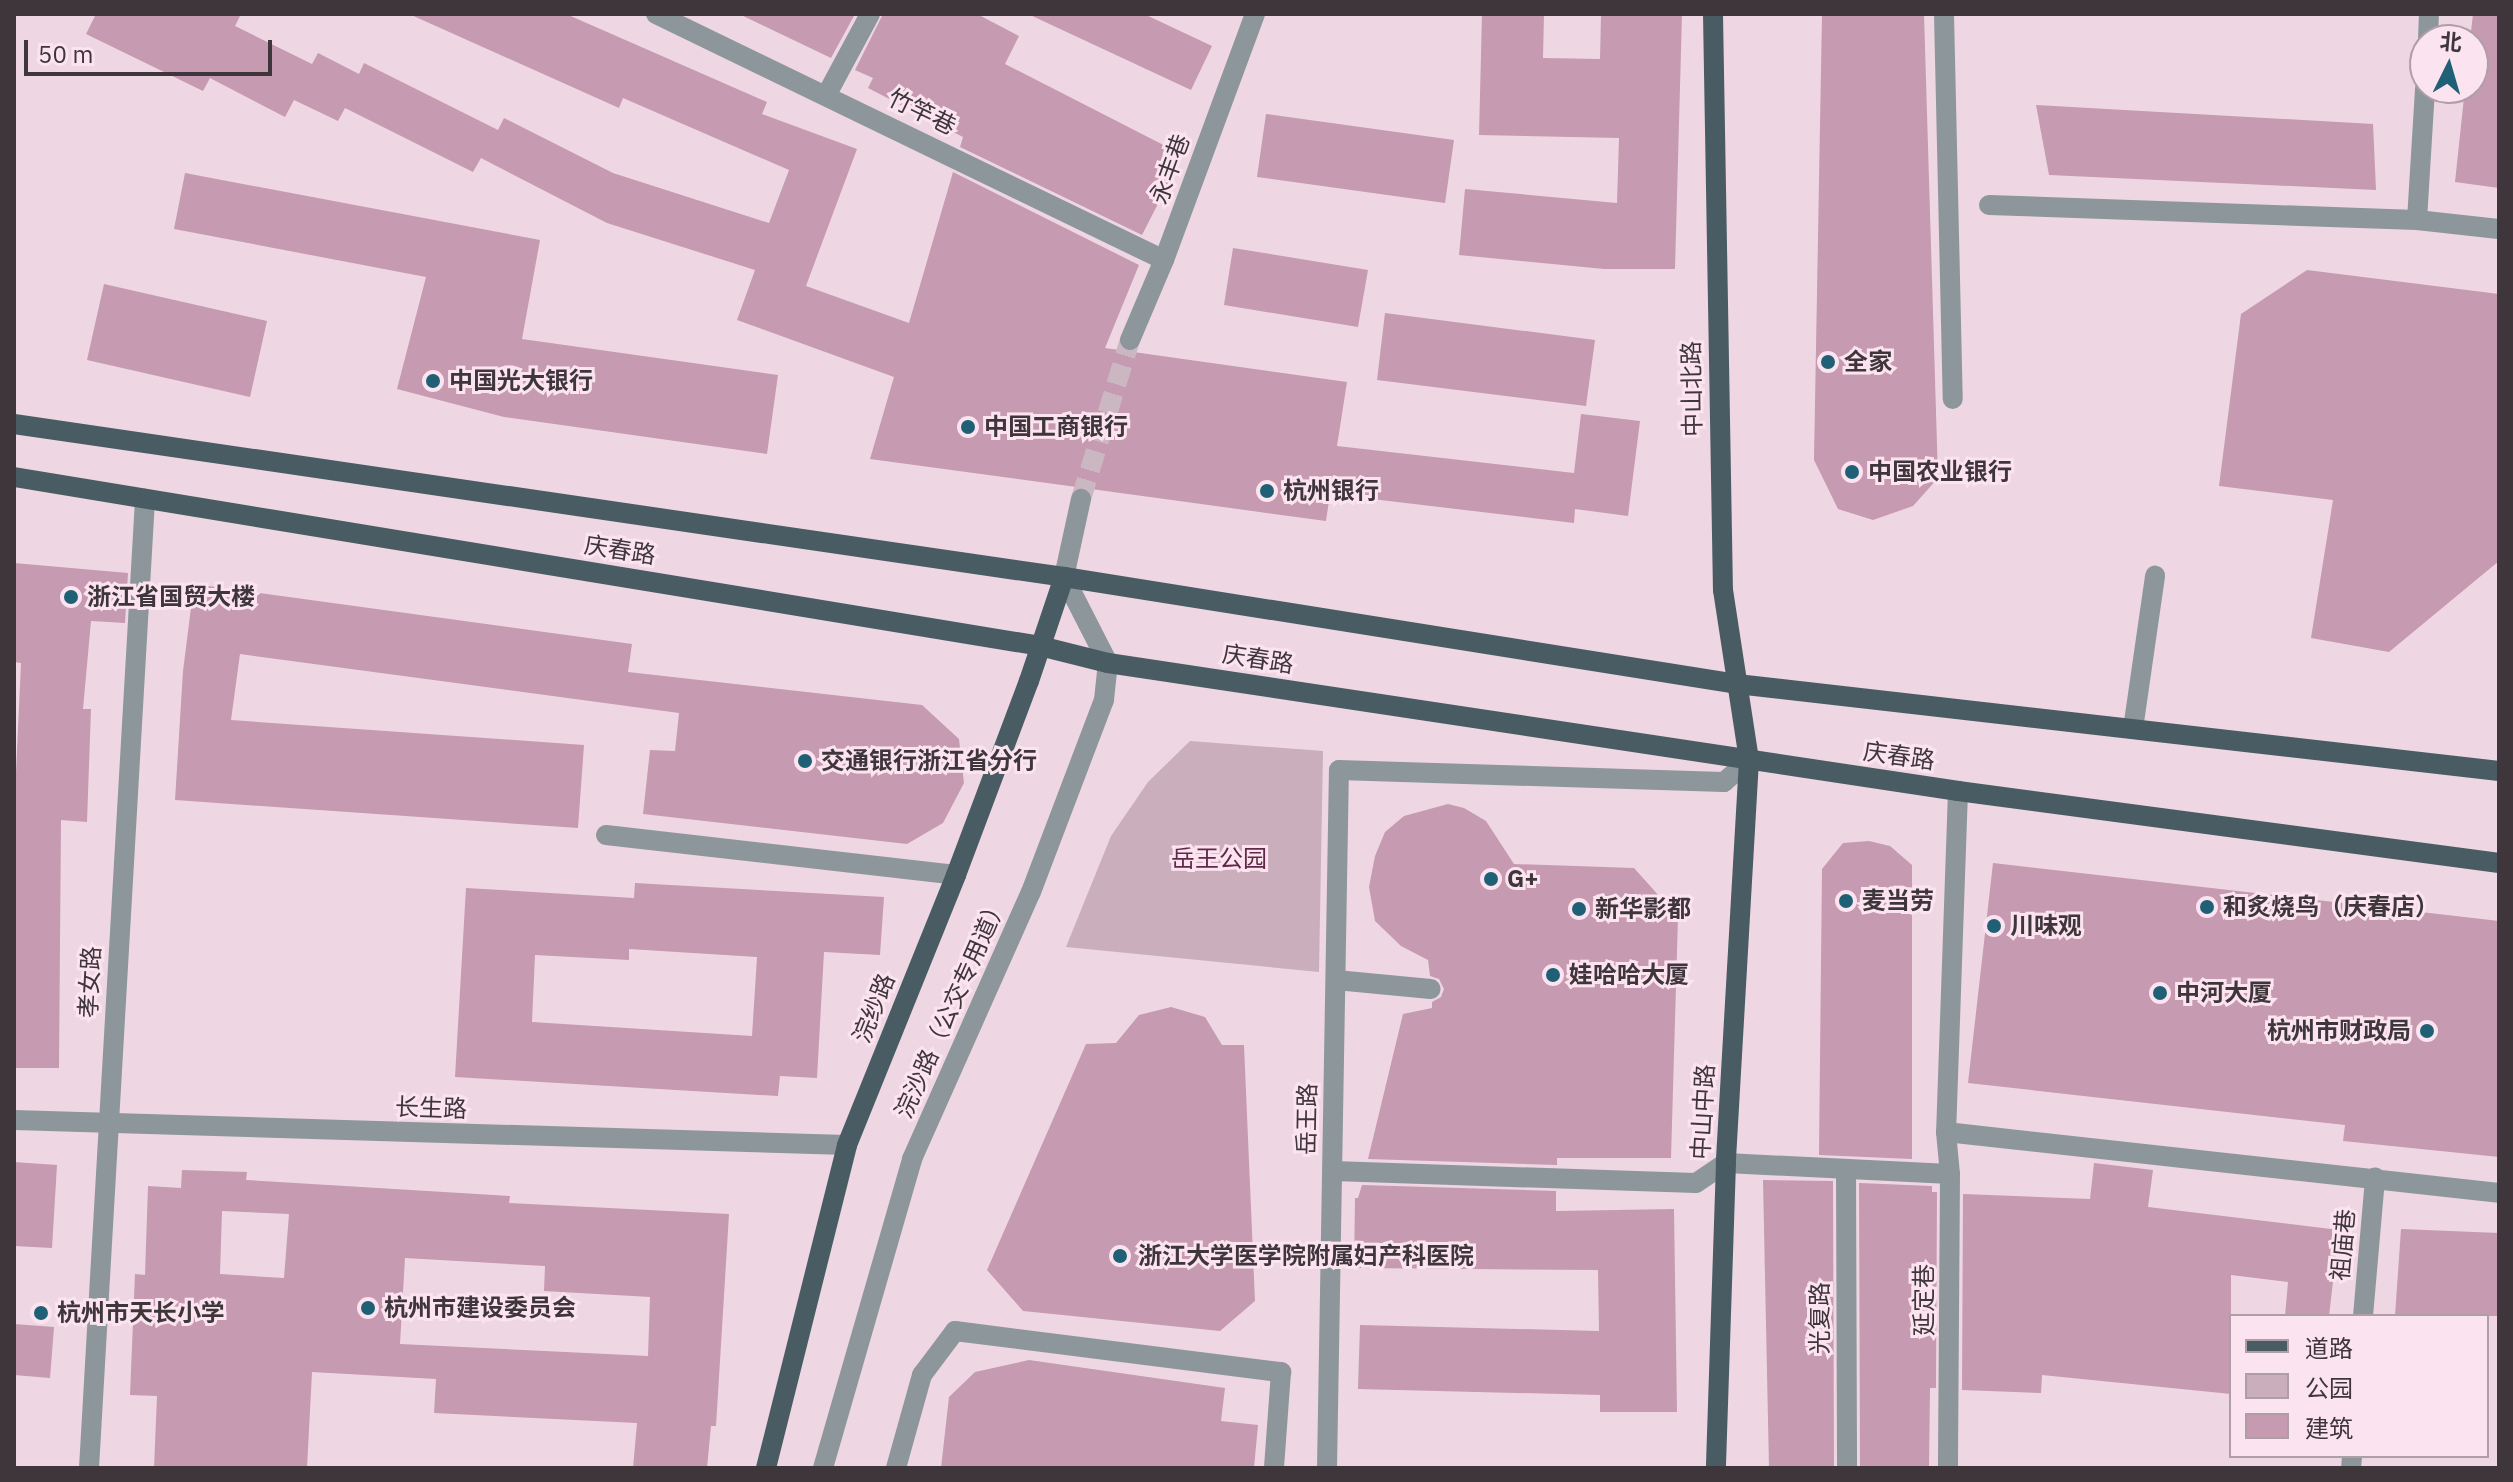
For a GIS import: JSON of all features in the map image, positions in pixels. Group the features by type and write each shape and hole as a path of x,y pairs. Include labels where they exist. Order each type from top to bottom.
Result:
{"main road":[{"name":"中山北路","path":"1713,14 1723,590 1749,760"},
{"name":"庆春路","path":"14,424 1064,577 1737,684 2499,771"},
{"name":"庆春路","path":"14,477 1040,646 1108,663 1958,791 2499,863"},
{"name":"浣纱路","path":"766,1468 847,1145 956,875 1064,577"},
{"name":"中山中路","path":"1716,1468 1726,1163 1749,760"}],"street":[{"name":"竹竿巷","path":"656,14 827,94 1164,260"},
{"path":"827,94 870,14"},
{"name":"永丰巷","path":"1130,340 1164,260 1255,14"},
{"path":"1944,14 1953,399"},
{"path":"2417,220 2424,104"},
{"path":"1989,205 2417,220 2499,229"},
{"name":"孝女路","path":"89,1468 145,499"},
{"path":"1081,499 1064,577 1108,663"},
{"path":"2133,729 2155,576"},
{"name":"浣沙路（公交专用道）","path":"823,1468 912,1159 1031,892 1104,700 1108,663"},
{"name":"岳王路","path":"1327,1468 1339,770 1724,782 1749,760"},
{"name":"延定巷","path":"1948,1468 1950,1174 1946,1132 1958,791"},
{"path":"606,835 956,875"},
{"path":"1336,980 1431,989"},
{"name":"长生路","path":"14,1120 847,1145"},
{"path":"1946,1132 2499,1193"},
{"path":"1333,1171 1696,1183 1726,1163 1950,1174"},
{"name":"光复路","path":"1846,1169 1847,1468"},
{"name":"祖庙巷","path":"2363,1314 2375,1178"},
{"path":"896,1468 922,1375 955,1331 1281,1372 1274,1468"}],"green space":[{"name":"岳王公园","path":"1190,741 1323,751 1319,972 1066,947 1111,836 1148,782"}],"building":[{"path":"96,14 241,14 235,26 312,64 318,53 359,74 364,63 498,130 504,118 613,173 769,223 789,170 623,98 619,108 409,14 566,14 767,102 762,114 857,149 806,286 909,323 953,172 1139,265 1105,348 1347,382 1337,446 1574,473 1581,414 1640,421 1628,516 1575,509 1574,523 1330,494 1326,521 870,459 894,377 737,320 755,270 607,223 481,158 473,172 345,108 338,121 294,100 285,117 210,78 203,91 86,34"},
{"path":"739,14 855,14 831,58"},
{"path":"883,14 977,14 1019,36 1005,64 1183,155 1142,235 960,147 963,137 868,88 873,78 855,70"},
{"path":"1028,14 1144,14 1212,46 1191,90"},
{"path":"1482,14 1544,14 1543,58 1600,59 1601,14 1682,14 1675,269 1604,269 1459,255 1465,189 1617,203 1619,138 1479,135"},
{"path":"1822,14 1924,14 1938,478 1913,506 1873,520 1838,509 1814,460"},
{"path":"2473,14 2499,14 2499,188 2455,182 2463,104 2489,104 2489,24 2472,24"},
{"path":"2036,105 2373,124 2376,190 2049,175"},
{"path":"1266,114 1454,140 1445,203 1257,177"},
{"path":"185,173 540,240 522,339 778,375 767,454 504,417 397,389 426,277 174,229"},
{"path":"1233,248 1368,270 1358,327 1224,305"},
{"path":"2307,270 2499,294 2499,561 2389,652 2311,638 2333,500 2219,486 2241,314"},
{"path":"104,284 267,321 250,397 87,360"},
{"path":"1385,313 1595,340 1586,406 1377,380"},
{"path":"14,563 128,573 125,623 91,621 83,709 91,709 87,822 61,820 59,1068 14,1068 14,816 21,663 14,662"},
{"path":"194,584 632,644 628,672 922,705 959,739 964,783 943,823 907,844 643,814 650,750 675,751 679,713 240,654 231,720 584,745 578,828 175,800 183,671"},
{"name":"娃哈哈大厦","path":"1448,804 1464,808 1486,821 1514,864 1634,868 1678,917 1671,1158 1557,1158 1557,1165 1368,1159 1403,1014 1432,1008 1432,1002 1441,997 1444,989 1439,979 1430,976 1428,960 1401,946 1375,921 1369,887 1375,856 1385,832 1404,816"},
{"path":"1869,841 1890,846 1912,865 1912,1159 1819,1155 1822,869 1843,843"},
{"name":"中河大厦","path":"1993,863 2499,921 2499,1157 2343,1141 2345,1125 1968,1083"},
{"path":"635,883 884,897 880,955 824,952 817,1078 780,1076 778,1096 455,1077 466,888 634,898","holes":["629,949 757,957 752,1036 532,1022 535,955 629,960"]},
{"path":"1171,1007 1205,1017 1222,1045 1244,1045 1255,1301 1220,1331 1023,1311 987,1270 1086,1044 1116,1043 1139,1015"},
{"path":"14,1162 57,1165 52,1248 14,1246"},
{"path":"2094,1163 2153,1170 2148,1207 2339,1230 2329,1314 2285,1314 2288,1282 2231,1275 2229,1394 2042,1375 2041,1393 1962,1390 1963,1194 2090,1199"},
{"path":"182,1170 247,1172 246,1180 510,1196 509,1203 729,1214 716,1426 711,1426 707,1468 633,1468 637,1423 434,1413 436,1379 312,1372 307,1468 154,1468 157,1396 130,1395 135,1274 145,1275 148,1186 181,1188","holes":["222,1211 289,1214 284,1278 220,1274","405,1258 545,1266 544,1291 650,1297 648,1356 400,1344"]},
{"path":"1763,1180 1833,1181 1834,1468 1769,1468"},
{"path":"1859,1183 1932,1186 1932,1192 1937,1192 1936,1388 1930,1388 1929,1468 1860,1468"},
{"path":"1362,1185 1556,1191 1556,1211 1674,1209 1677,1412 1600,1412 1600,1395 1358,1389 1360,1325 1599,1331 1598,1270 1354,1268 1355,1198 1358,1198"},
{"path":"2401,1229 2499,1233 2499,1316 2395,1314"},
{"path":"14,1324 54,1327 50,1378 14,1375"},
{"path":"1029,1360 1225,1388 1221,1421 1258,1425 1254,1468 941,1468 949,1397 975,1372"}],"tunnel":[{"path":"1081,499 1130,340"}],"place":[{"name":"全家","path":"1828,362"},
{"name":"中国光大银行","path":"433,381"},
{"name":"中国工商银行","path":"968,427"},
{"name":"中国农业银行","path":"1852,472"},
{"name":"杭州银行","path":"1267,491"},
{"name":"浙江省国贸大楼","path":"71,597"},
{"name":"交通银行浙江省分行","path":"805,761"},
{"name":"G+","path":"1491,879"},
{"name":"麦当劳","path":"1846,901"},
{"name":"和炙烧鸟（庆春店）","path":"2207,907"},
{"name":"新华影都","path":"1579,909"},
{"name":"川味观","path":"1994,926"},
{"name":"娃哈哈大厦","path":"1553,975"},
{"name":"中河大厦","path":"2160,993"},
{"name":"杭州市财政局","path":"2427,1031"},
{"name":"浙江大学医学院附属妇产科医院","path":"1120,1256"},
{"name":"杭州市建设委员会","path":"368,1308"},
{"name":"杭州市天长小学","path":"41,1313"}]}
